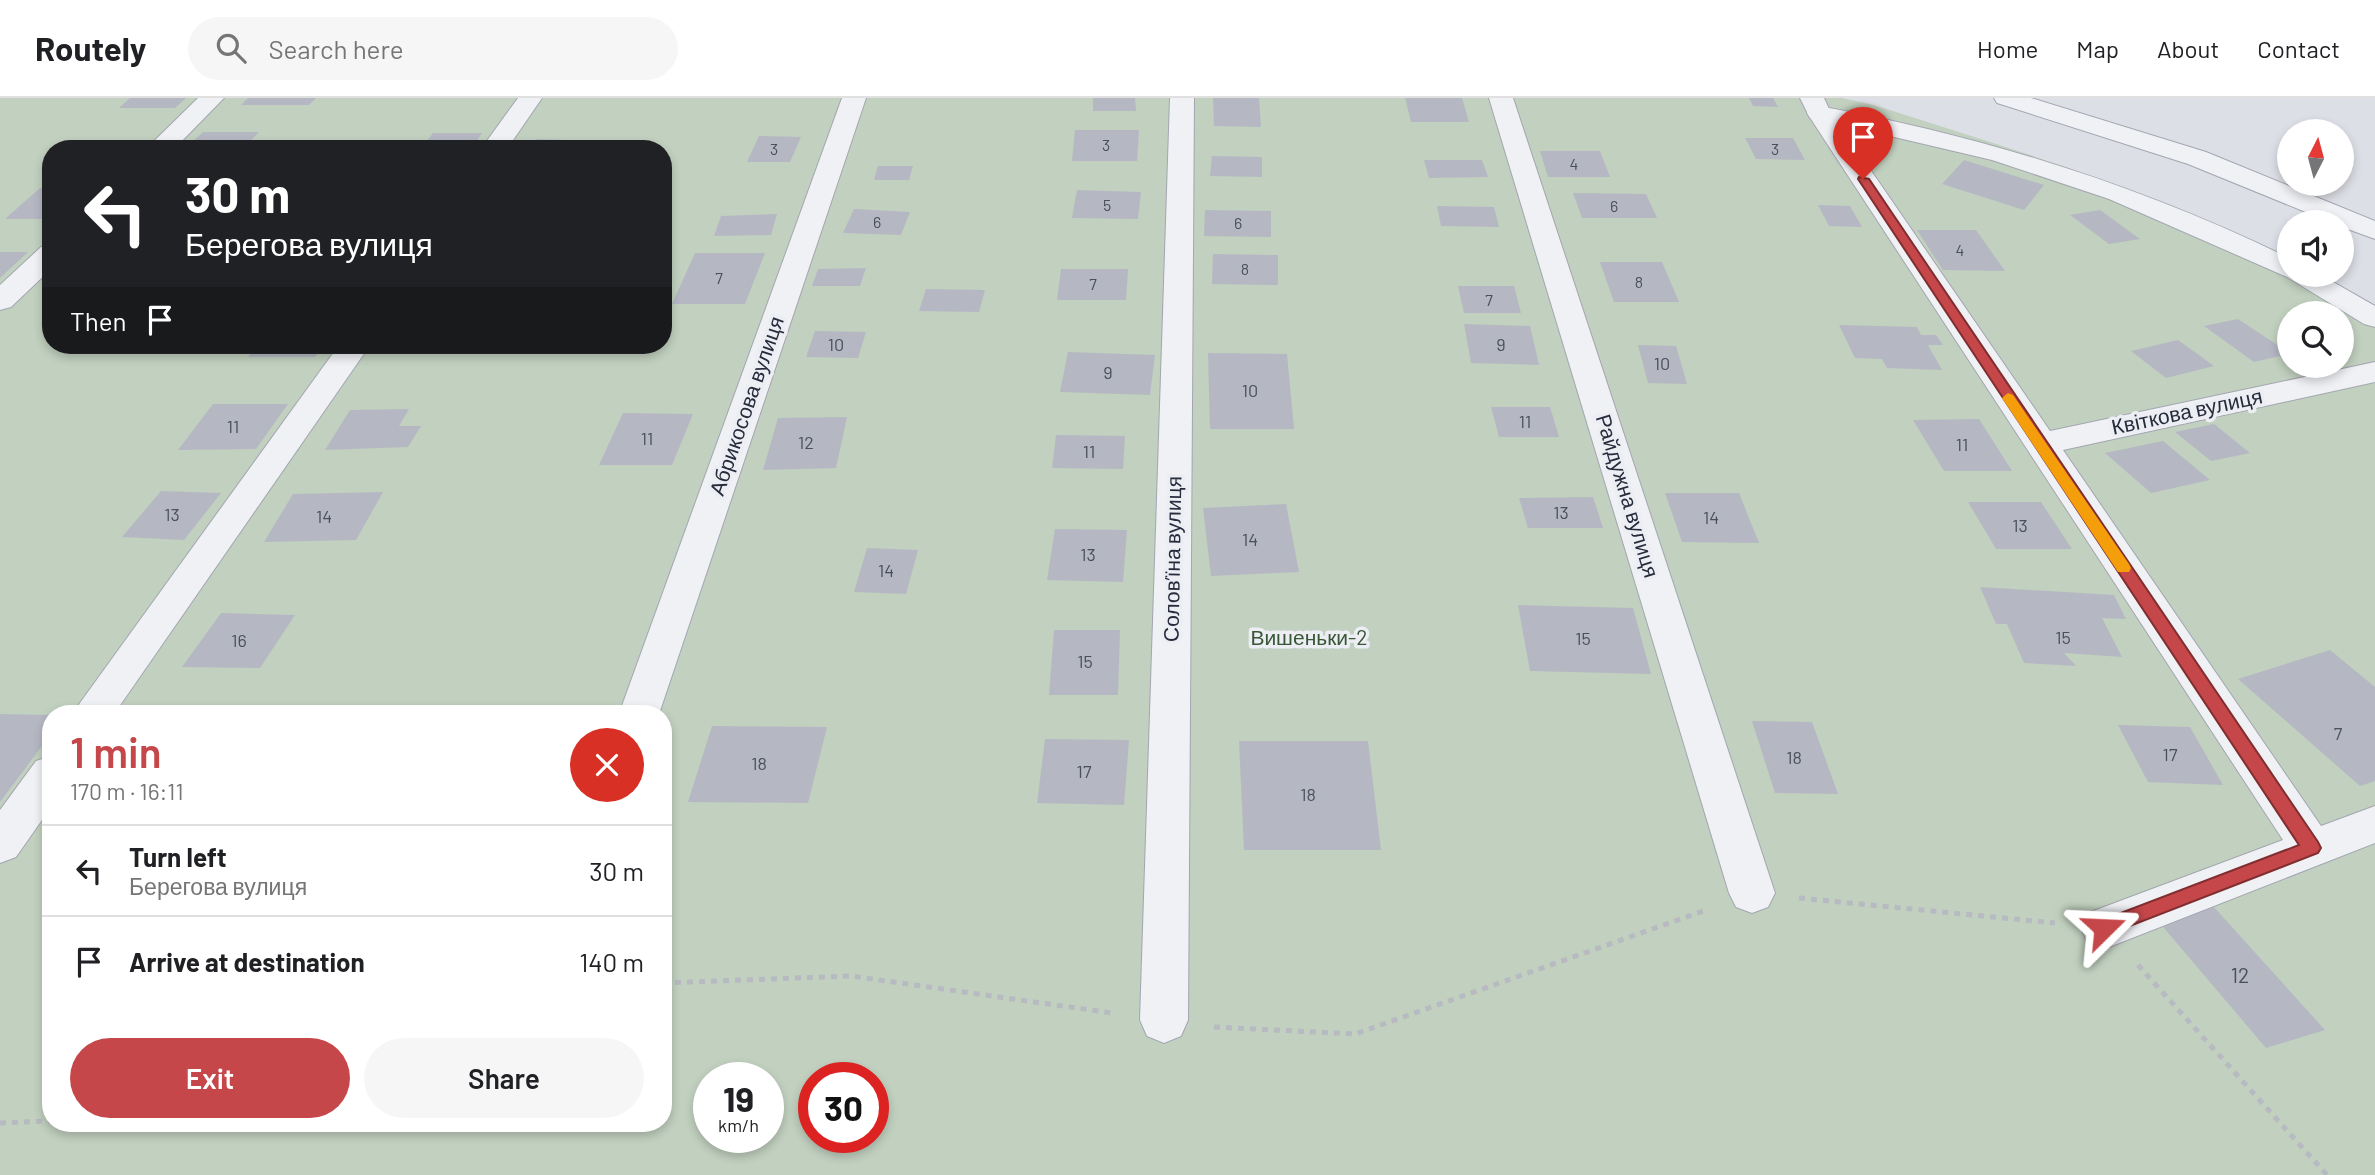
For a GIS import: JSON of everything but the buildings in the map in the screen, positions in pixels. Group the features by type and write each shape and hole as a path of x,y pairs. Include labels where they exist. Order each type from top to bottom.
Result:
{"street":[{"path":"168,140 212,98"},
{"path":"500,140 530,98"},
{"name":"Абрикосова вулиця","path":"642,705 854,98"},
{"name":"Соловʼїна вулиця","path":"1164,1020 1182,98"},
{"name":"Райдужна вулиця","path":"1501,98 1752,894"},
{"path":"2006,98 2197,158 2375,231"},
{"path":"1815,105 1966,143 2071,176 2225,236 2277,263"},
{"path":"1815,105 2039,444 2312,848"},
{"path":"0,301 42,261"},
{"path":"2321,287 2375,318"},
{"path":"98,705 349,354"},
{"name":"Квіткова вулиця","path":"2039,444 2375,372"},
{"path":"0,844 42,785"},
{"path":"2104,928 2375,824"}],"path":[{"path":"672,983 851,976 1214,1027 1355,1034 1752,894 2104,928 2327,1175"},
{"path":"0,1123 42,1121"}],"green space":[{"name":"Вишеньки-2","path":"0,98 1842,98 1874,105 1980,139 2137,193 2277,255 2277,287 2338,287 2375,306 2375,1175 0,1175"}],"slow traffic":[{"path":"2008,398 2123,568"}],"route":[{"path":"1863,179 2312,848 2104,928"}]}
